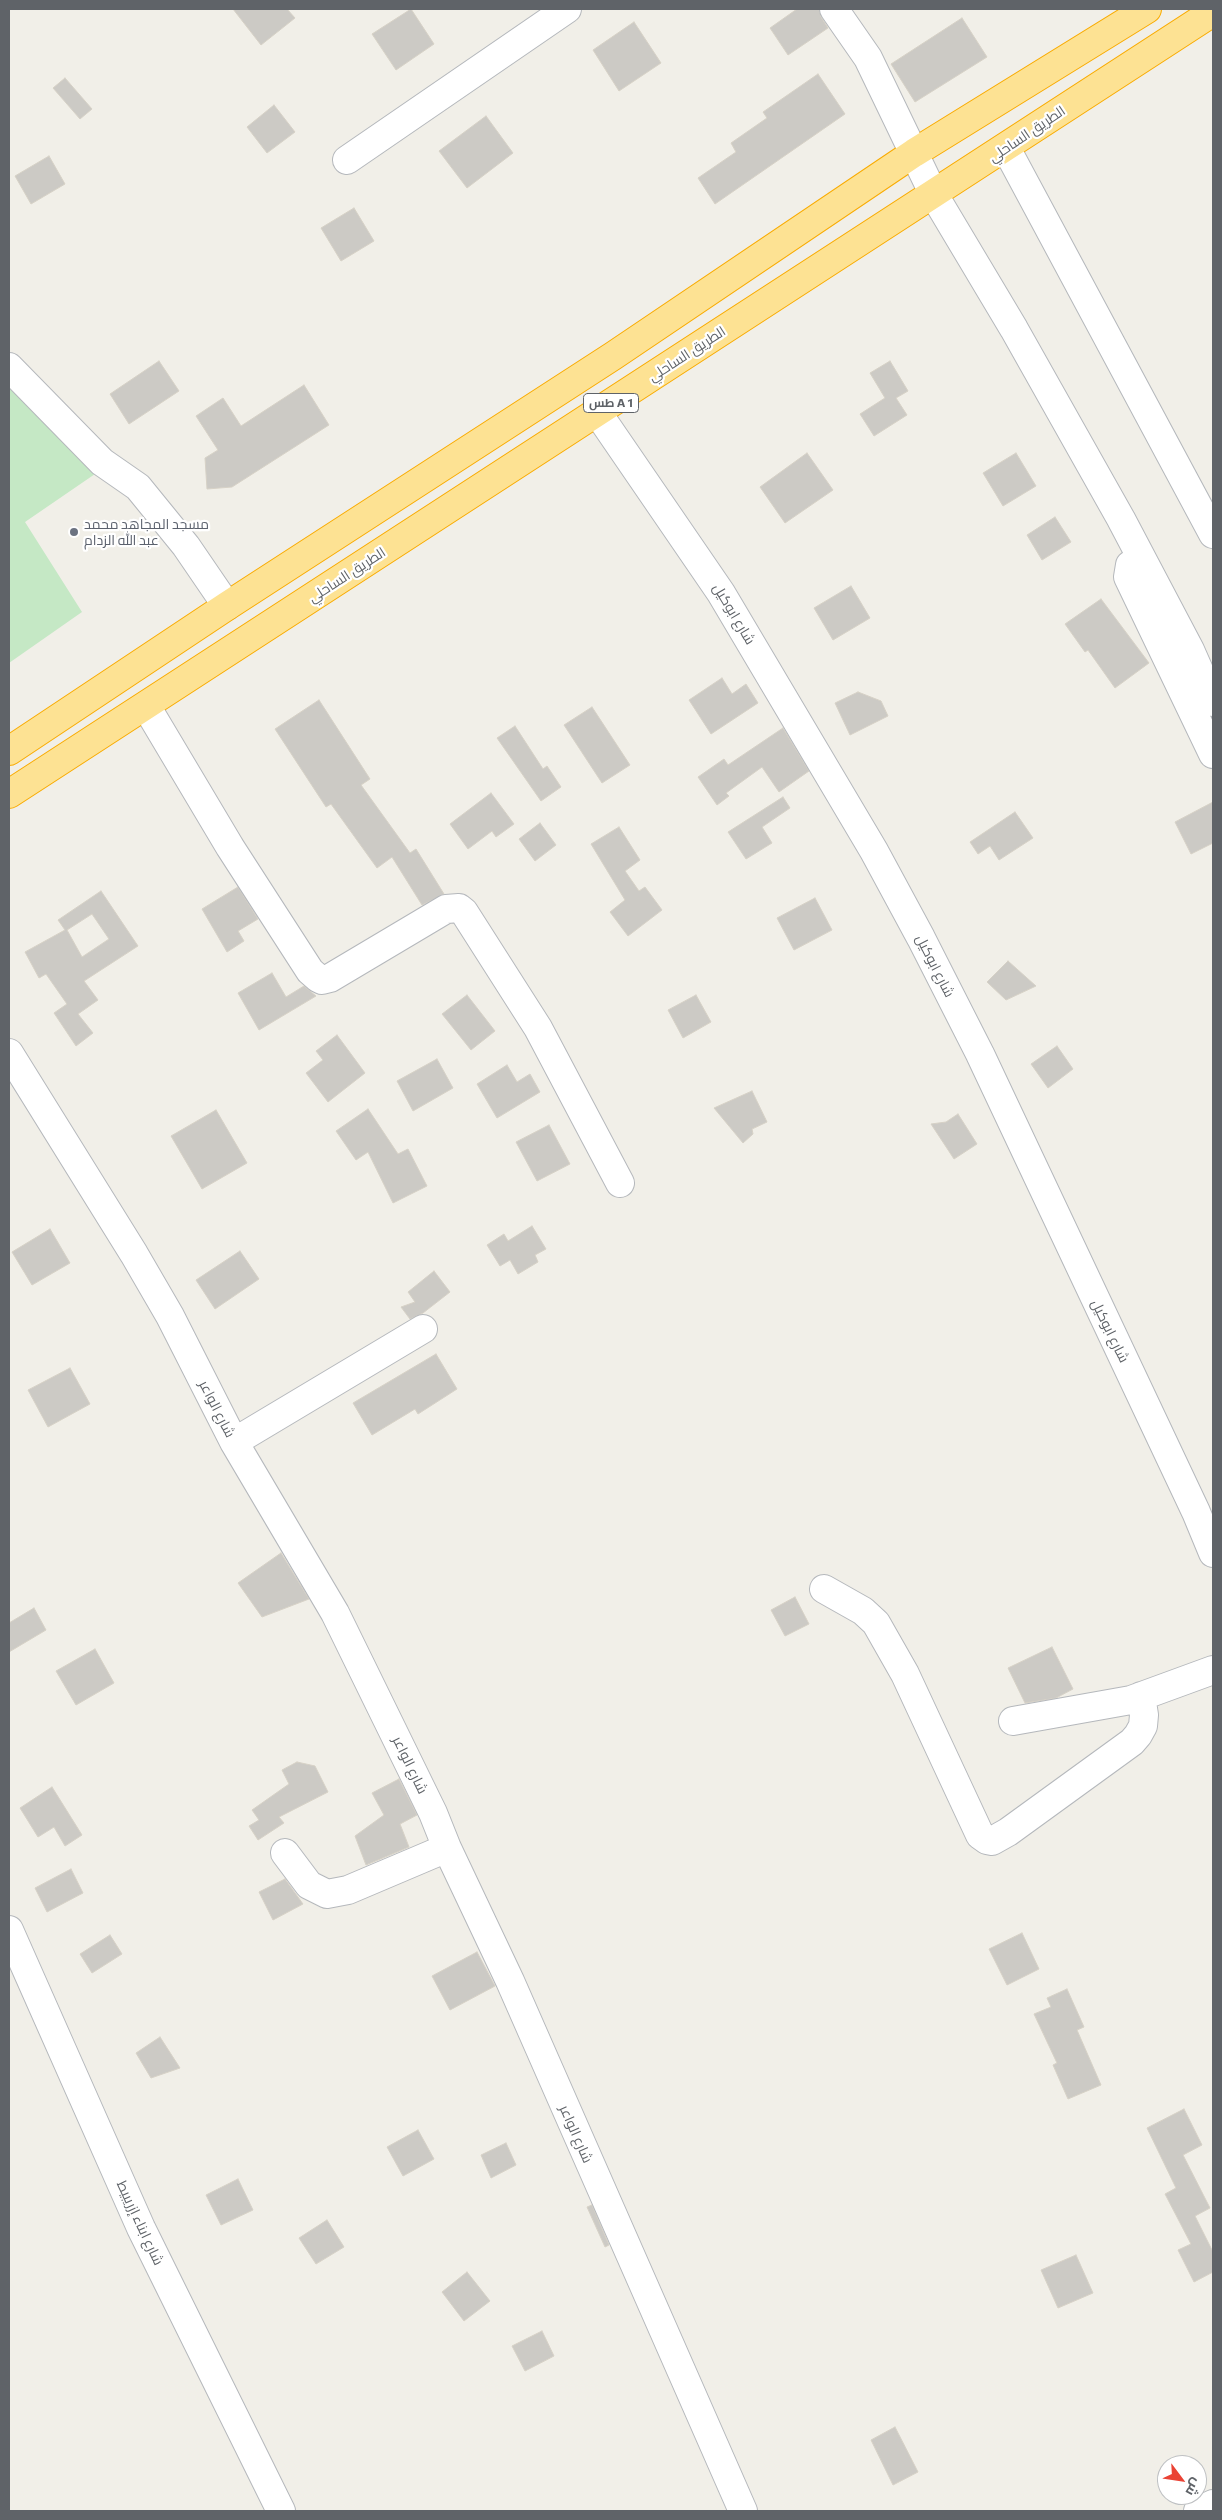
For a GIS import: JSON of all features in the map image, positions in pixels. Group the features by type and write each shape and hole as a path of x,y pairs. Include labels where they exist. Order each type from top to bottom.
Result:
{"highway":[{"name":"طس A 1","path":"9,751 227,606 613,356 914,154 1147,9"},
{"name":"الطريق الساحلي","path":"9,794 596,412 934,195 1213,12"}],"street":[{"path":"347,160 567,9"},
{"path":"834,9 868,58 934,195 1014,329 1141,557 1190,650 1213,702"},
{"path":"1006,148 1213,534"},
{"path":"9,367 102,462 138,488 186,546 227,606"},
{"name":"شارع ابوكيل","path":"596,412 722,593 874,852 980,1054 1196,1512 1213,1553"},
{"path":"1141,557 1130,565 1128,577 1213,754"},
{"path":"146,706 230,847 310,971 318,978 322,980 330,978 446,909 459,908 464,912 538,1028 620,1183"},
{"name":"شارع الواعر","path":"9,1053 170,1316 234,1442 335,1613 434,1813 446,1848 510,1982 743,2511"},
{"path":"234,1442 423,1329"},
{"path":"824,1590 863,1611 876,1623 905,1674 980,1836 988,1840 1008,1832 1132,1742 1138,1736 1144,1716 1141,1696"},
{"path":"1013,1721 1106,1705 1141,1696 1213,1670"},
{"path":"285,1853 309,1885 327,1894 348,1890 446,1848"},
{"name":"شارع ابناء إزريبيط","path":"9,1930 141,2228 281,2511"},
{"path":"1198,2511 1213,2504"}],"green space":[{"path":"9,382 95,474 25,522 82,612 9,663"}],"building":[{"path":"233,9 287,9 295,18 261,45"},
{"path":"411,9 434,44 396,70 372,34"},
{"path":"797,9 819,9 821,17 828,28 788,55 770,28"},
{"path":"962,18 987,57 915,102 891,64"},
{"path":"634,22 661,63 619,91 593,50"},
{"path":"818,74 845,114 715,204 698,178 736,152 731,143 767,118 763,112"},
{"path":"65,78 92,109 80,119 53,88"},
{"path":"274,105 295,132 267,153 247,127"},
{"path":"486,116 513,153 467,188 439,151"},
{"path":"49,156 65,184 31,204 15,176"},
{"path":"354,208 374,241 341,261 321,228"},
{"path":"159,361 179,391 129,424 110,394"},
{"path":"890,361 908,391 896,398 907,415 874,436 860,414 885,398 870,373"},
{"path":"304,385 329,425 232,487 207,489 205,458 218,450 196,416 223,398 241,426"},
{"path":"807,453 833,490 785,523 760,487"},
{"path":"1016,453 1036,486 1003,506 983,473"},
{"path":"1055,517 1071,542 1042,560 1027,535"},
{"path":"851,586 870,618 833,640 814,608"},
{"path":"1101,599 1149,663 1115,688 1088,650 1085,652 1065,624"},
{"path":"722,678 732,694 746,684 758,703 711,734 689,700"},
{"path":"858,692 881,701 888,716 850,735 835,703"},
{"path":"319,700 370,779 361,785 410,853 416,849 444,894 422,905 392,857 377,868 331,804 326,807 275,729"},
{"path":"592,707 630,765 602,783 564,725"},
{"path":"515,726 543,769 547,766 561,787 541,801 497,738"},
{"path":"783,728 809,771 779,792 762,767 726,793 729,796 717,805 698,777 724,759 728,765"},
{"path":"491,793 514,824 496,837 492,831 468,849 450,824"},
{"path":"783,797 790,808 762,827 772,843 746,859 728,832"},
{"path":"1213,802 1213,843 1191,854 1175,822"},
{"path":"1015,812 1033,838 999,860 990,846 978,854 970,842"},
{"path":"540,823 556,845 535,861 519,839"},
{"path":"619,827 640,860 625,871 639,891 645,887 662,910 628,936 610,912 625,900 591,844"},
{"path":"238,887 258,919 238,931 244,941 227,952 202,909"},
{"path":"101,891 138,946 84,981 98,1000 78,1014 93,1033 76,1046 54,1013 67,1004 46,974 39,978 25,952 65,930 58,920","holes":["92,914 109,939 82,957 67,930"]},
{"path":"815,898 832,930 794,950 777,918"},
{"path":"1008,961 1036,986 1006,1000 987,982"},
{"path":"272,973 286,997 304,986 316,996 259,1030 238,993"},
{"path":"467,995 495,1031 471,1050 442,1014"},
{"path":"696,995 711,1022 683,1038 668,1010"},
{"path":"337,1035 365,1073 328,1102 306,1073 323,1060 316,1051"},
{"path":"1057,1046 1073,1069 1048,1088 1031,1064"},
{"path":"437,1059 453,1088 413,1111 397,1081"},
{"path":"507,1065 517,1082 530,1074 540,1092 497,1118 477,1084"},
{"path":"752,1091 767,1122 752,1129 753,1134 743,1143 714,1108"},
{"path":"368,1109 398,1154 408,1149 427,1186 393,1203 368,1152 356,1160 336,1131"},
{"path":"216,1110 247,1163 202,1189 171,1136"},
{"path":"958,1114 977,1144 954,1159 931,1124 946,1122"},
{"path":"549,1125 570,1164 537,1181 516,1142"},
{"path":"532,1226 546,1249 535,1255 538,1262 518,1274 510,1260 500,1266 487,1245 504,1234 508,1241"},
{"path":"50,1229 70,1263 32,1285 12,1252"},
{"path":"240,1251 259,1279 215,1309 196,1280"},
{"path":"434,1271 450,1292 423,1313 410,1319 401,1307 415,1302 408,1292"},
{"path":"436,1354 457,1389 418,1414 415,1409 372,1435 353,1403"},
{"path":"70,1368 90,1404 48,1427 28,1390"},
{"path":"281,1553 309,1599 262,1617 238,1583"},
{"path":"795,1597 809,1624 785,1636 771,1610"},
{"path":"34,1608 46,1630 9,1652 9,1623"},
{"path":"1052,1647 1073,1689 1056,1698 1025,1703 1008,1668"},
{"path":"95,1649 114,1683 76,1705 56,1671"},
{"path":"297,1762 315,1766 328,1792 279,1817 284,1823 258,1840 249,1826 259,1820 252,1810 289,1784 282,1770"},
{"path":"399,1779 417,1815 400,1824 409,1847 366,1865 355,1836 384,1815 372,1793"},
{"path":"52,1787 82,1835 65,1846 54,1827 38,1837 20,1808"},
{"path":"71,1869 83,1893 47,1912 35,1888"},
{"path":"285,1879 303,1904 273,1920 259,1892"},
{"path":"1022,1933 1039,1969 1007,1985 989,1949"},
{"path":"110,1935 122,1954 92,1973 80,1954"},
{"path":"477,1952 495,1986 450,2010 432,1976"},
{"path":"1067,1989 1084,2027 1077,2030 1101,2085 1068,2099 1053,2065 1057,2063 1034,2014 1051,2007 1047,1998"},
{"path":"160,2037 180,2068 151,2078 136,2053"},
{"path":"1184,2109 1202,2145 1183,2155 1210,2208 1195,2216 1213,2252 1213,2272 1194,2282 1178,2250 1191,2244 1165,2194 1176,2188 1147,2128"},
{"path":"418,2130 434,2159 403,2176 387,2147"},
{"path":"506,2143 516,2165 491,2178 481,2155"},
{"path":"238,2179 253,2210 221,2225 206,2195"},
{"path":"592,2205 609,2245 605,2247 587,2207"},
{"path":"327,2220 344,2247 316,2264 299,2238"},
{"path":"1076,2255 1093,2293 1058,2308 1041,2270"},
{"path":"467,2272 490,2301 464,2321 442,2292"},
{"path":"542,2331 554,2356 525,2371 512,2346"},
{"path":"895,2427 918,2472 893,2485 871,2440"}],"place":[{"name":"مسجد المجاهد محمد عبد الله الزدام","path":"74,532"}]}
